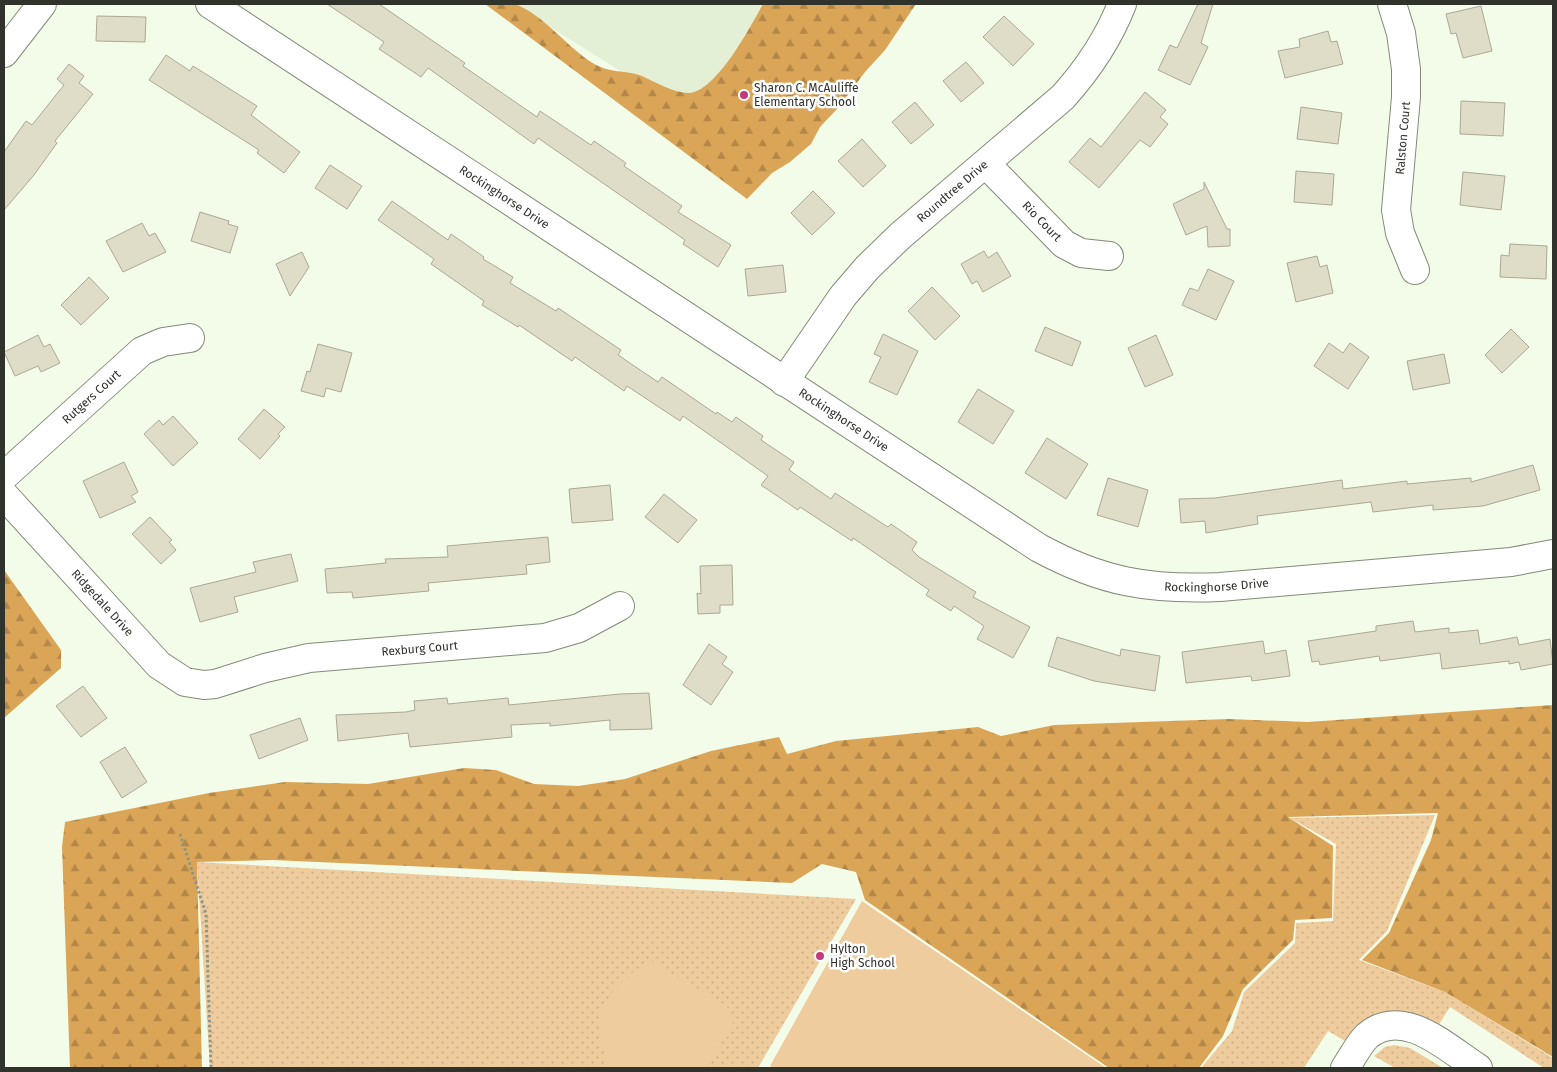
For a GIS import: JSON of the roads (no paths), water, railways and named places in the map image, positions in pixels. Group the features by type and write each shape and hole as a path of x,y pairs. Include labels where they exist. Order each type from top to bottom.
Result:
{"street":[{"path":"4,53 42,4"},
{"name":"Rockinghorse Drive","path":"210,4 784,382 1039,548 1066,563 1130,584 1174,589 1220,587 1511,562 1553,554"},
{"name":"Roundtree Drive","path":"784,382 843,296 867,268 900,236 1063,97 1086,71 1101,49 1122,4"},
{"name":"Ralston Court","path":"1392,4 1401,33 1406,69 1406,97 1396,210 1400,233 1415,270"},
{"name":"Rio Court","path":"986,164 1064,244 1082,252 1109,256"},
{"name":"Rutgers Court","path":"4,476 142,352 163,342 190,338"},
{"name":"Ridgedale Drive","path":"4,495 159,665 185,682 204,685 215,684"},
{"name":"Rexburg Court","path":"215,684 265,668 309,658 527,642 578,628 620,606"},
{"path":"1345,1068 1366,1038 1379,1029 1401,1025 1419,1030 1478,1068"}],"place":[{"name":"Sharon C. McAuliffe Elementary School","path":"744,95"},
{"name":"Hylton High School","path":"820,956"}]}
